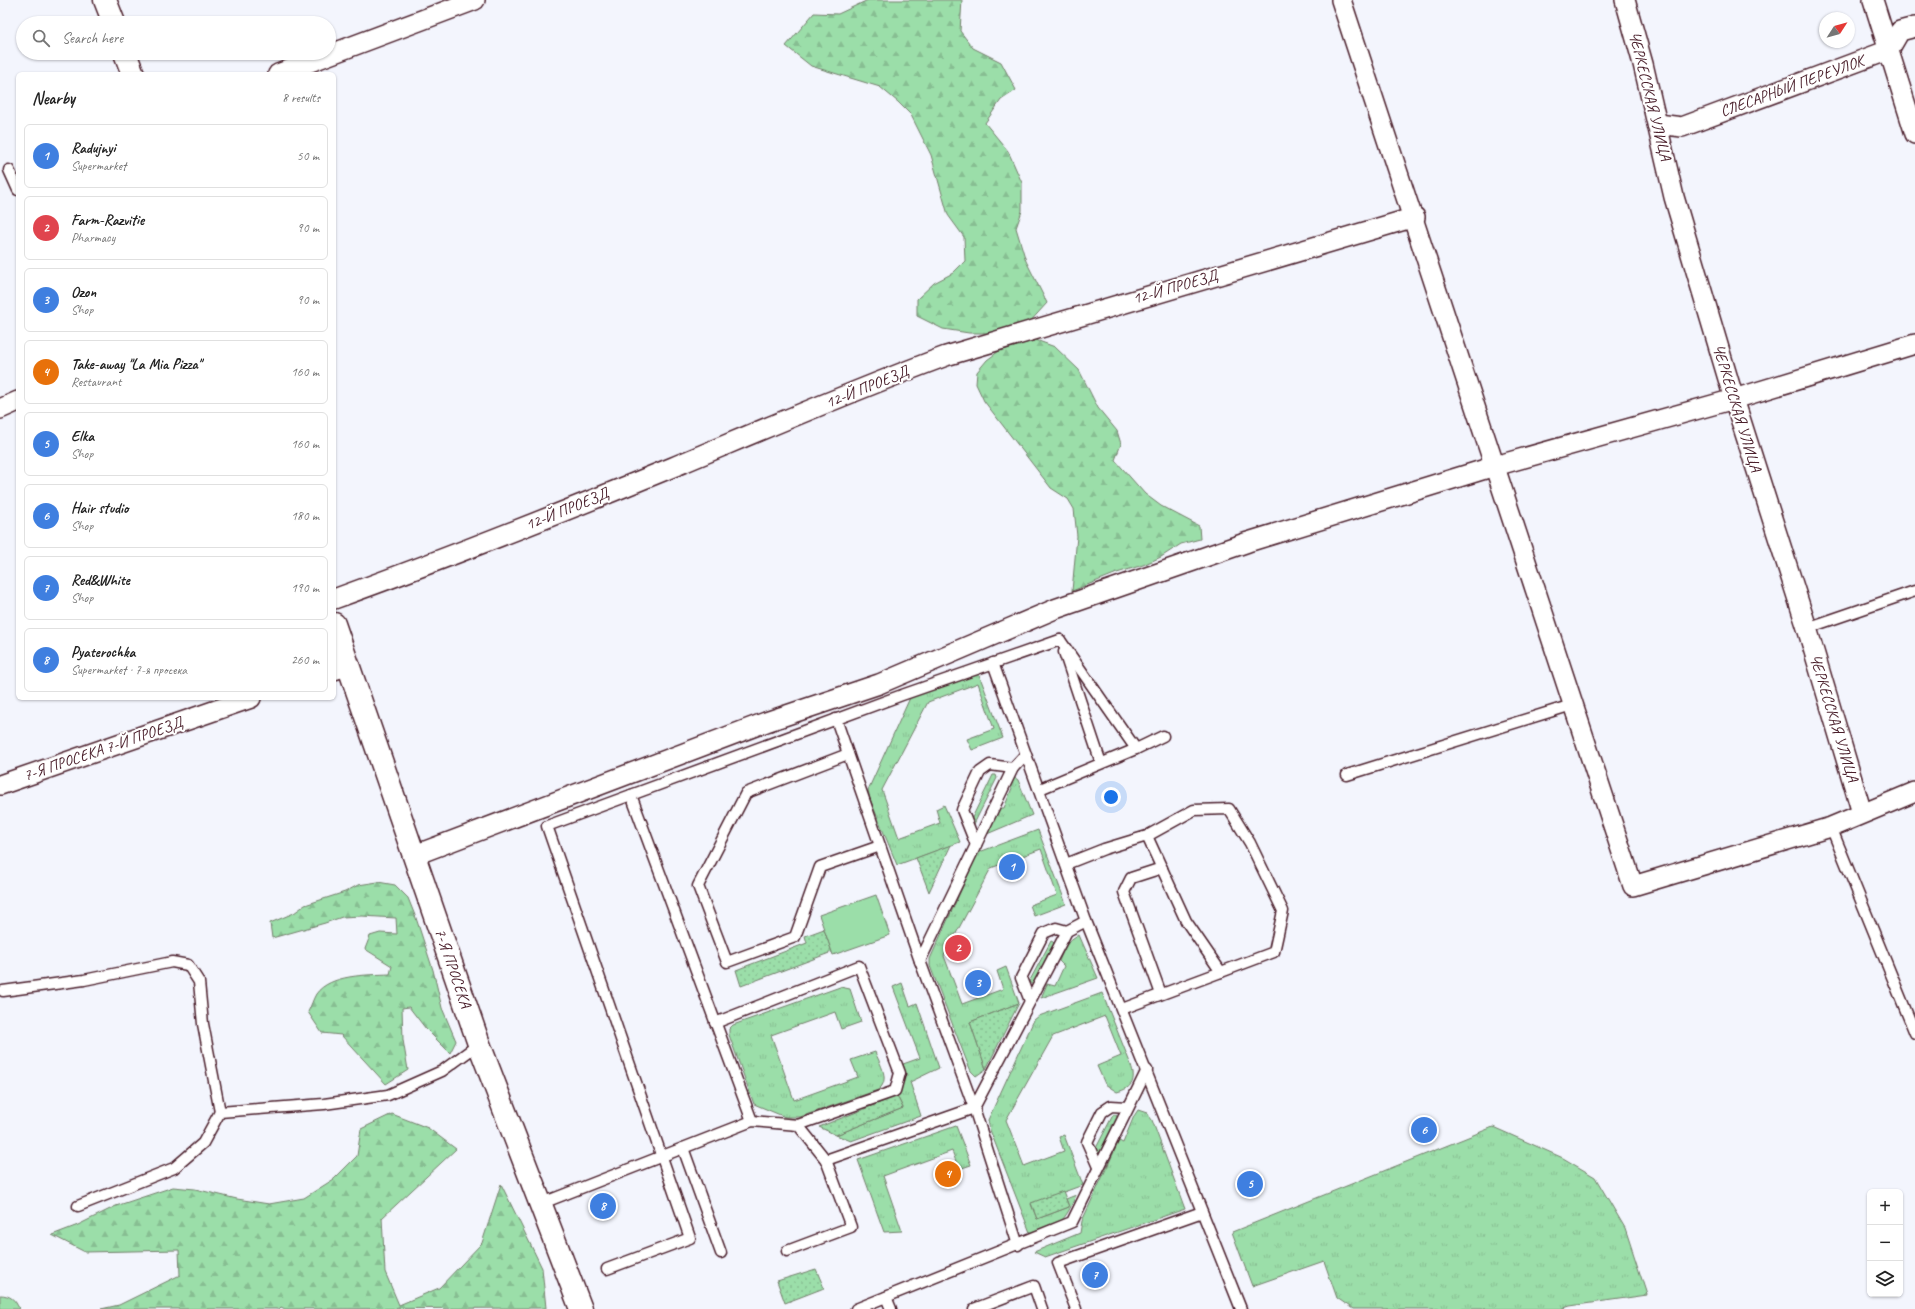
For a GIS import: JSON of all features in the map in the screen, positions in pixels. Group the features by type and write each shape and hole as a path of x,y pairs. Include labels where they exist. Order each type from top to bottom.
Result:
{"street":[{"path":"105,0 111,16"},
{"path":"336,52 475,0"},
{"path":"1341,0 1415,217 1572,704 1633,886 1831,827 1915,792"},
{"name":"ЧЕРКЕССКАЯ УЛИЦА","path":"1625,0 1658,124 1674,197 1734,399 1807,628 1862,813"},
{"path":"1873,0 1915,134"},
{"path":"1889,50 1900,31 1915,26"},
{"name":"СЛЕСАРНЫЙ ПЕРЕУЛОК","path":"1658,124 1682,127 1889,50"},
{"path":"128,60 132,72"},
{"path":"283,72 315,60"},
{"name":"12-Й ПРОЕЗД","path":"336,598 410,572 671,468 875,382 946,356 1415,217"},
{"path":"415,855 766,722 879,684 1062,607 1248,542 1495,466 1734,399 1915,344"},
{"path":"0,409 16,402"},
{"name":"7-Я ПРОСЕКА","path":"336,636 341,667 415,855 479,1044 581,1309"},
{"name":"7-Я ПРОСЕКА 7-Й ПРОЕЗД","path":"0,784 245,700"}],"lane":[{"path":"9,170 16,186"},
{"path":"1807,628 1915,591"},
{"path":"607,1269 690,1238 547,826 836,719 1060,640"},
{"path":"1060,640 1136,749"},
{"path":"1060,640 1101,763"},
{"path":"993,663 1025,755 1040,789 1086,921 1147,1070 1240,1309"},
{"path":"1347,776 1572,704"},
{"path":"836,719 920,961 974,1108 1018,1245"},
{"path":"1040,789 1136,749 1163,736"},
{"path":"848,754 746,793 698,886 727,962 795,937 820,867 880,846"},
{"path":"920,961 1013,768 1025,755"},
{"path":"976,846 962,810 980,772 990,765 1013,768"},
{"path":"631,795 752,1121"},
{"path":"1066,864 1104,849 1147,836 1194,810 1229,810 1250,843 1283,911 1274,952 1122,1009"},
{"path":"1831,827 1915,1034"},
{"path":"1147,836 1186,921 1221,972"},
{"path":"1161,994 1124,892 1131,878 1162,868"},
{"path":"826,1160 974,1108 1067,931 1086,921"},
{"path":"1030,1001 1021,978 1044,933 1056,928 1067,931"},
{"path":"3,991 84,980 172,962 188,965 199,982 204,1024 220,1112 203,1143 174,1168 78,1206"},
{"path":"540,1204 752,1121 798,1125 895,1091 900,1073 859,966 715,1023"},
{"path":"220,1112 324,1104 388,1095 442,1072 479,1044"},
{"path":"856,1309 1072,1222 1147,1070"},
{"path":"1098,1167 1087,1142 1102,1112 1111,1106 1128,1107"},
{"path":"787,1251 851,1227 826,1160 798,1125"},
{"path":"683,1148 722,1253"},
{"path":"1076,1309 1058,1263 1202,1212"},
{"path":"974,1309 1034,1286 1042,1309"},
{"path":"886,1298 890,1309"}],"green space":[{"path":"868,0 962,0 960,31 973,48 1001,62 1016,90 1001,100 985,123 1008,151 1022,183 1022,211 1016,228 1026,261 1047,303 1027,325 1001,333 969,333 943,329 917,316 917,299 934,283 953,273 965,261 964,237 948,215 931,155 911,115 880,87 811,66 786,46 814,13 838,14"},
{"path":"1036,340 1055,347 1079,370 1098,408 1117,431 1121,444 1115,460 1145,494 1161,506 1199,526 1200,539 1181,544 1161,557 1143,565 1117,573 1072,591 1077,536 1074,509 1068,499 1051,488 984,401 976,384 977,372 987,360 999,351"},
{"path":"975,664 1003,738 972,750 967,739 994,729 978,683 928,702 882,790 899,838 940,823 936,809 944,805 960,842 897,865 870,799 868,790 914,689 919,685"},
{"path":"993,775 996,775 997,778 974,824 971,820"},
{"path":"1014,777 1018,780 1032,815 987,834 999,808 1004,808 1012,788 1009,785"},
{"path":"1038,830 1066,904 1034,916 1030,905 1057,895 1041,849 991,868 944,956 962,1004 1003,989 997,971 1006,967 1019,1003 970,1022 986,1069 976,1076 971,1071 967,1062 930,966 930,959 977,855 982,851"},
{"path":"951,845 929,892 916,858"},
{"path":"378,882 395,885 408,898 433,970 442,1008 456,1041 450,1053 426,1029 409,1007 402,1008 403,1040 408,1070 386,1084 341,1035 322,1033 308,1012 316,994 322,987 330,983 340,979 361,975 390,974 392,966 365,949 370,936 380,933 397,934 396,918 362,916 342,917 272,938 270,923 294,913 305,905 345,892 358,885"},
{"path":"876,895 890,935 833,955 819,915"},
{"path":"824,929 832,952 741,986 736,970 807,943 805,936"},
{"path":"1079,935 1098,978 1041,998 1047,984 1055,986 1064,966 1059,961 1064,949 1072,939"},
{"path":"1051,941 1055,944 1033,985 1029,982"},
{"path":"902,983 910,1006 917,1003 939,1068 910,1082 921,1116 851,1141 836,1135 903,1108 897,1096 905,1071 903,1064 920,1058 893,987"},
{"path":"840,987 850,989 861,1022 841,1029 835,1012 771,1035 794,1100 858,1077 851,1060 875,1052 882,1067 884,1082 882,1086 878,1090 800,1117 785,1117 754,1104 729,1035 729,1029 733,1025"},
{"path":"1102,993 1131,1065 1133,1079 1130,1086 1117,1092 1105,1084 1097,1066 1121,1056 1105,1016 1053,1036 1006,1120 1024,1166 1064,1151 1059,1137 1064,1135 1083,1185 1031,1204 1037,1219 1069,1207 1066,1199 1076,1195 1068,1212 1060,1222 1031,1235 990,1130 988,1120 1034,1020 1039,1016"},
{"path":"1019,1003 986,1069 970,1022"},
{"path":"897,1096 903,1108 836,1135 819,1127"},
{"path":"1138,1110 1147,1113 1152,1120 1185,1209 1045,1257 1034,1252 1080,1233 1082,1221 1119,1141 1123,1143"},
{"path":"392,1114 428,1128 456,1149 382,1218 385,1272 399,1305 439,1288 482,1243 501,1184 542,1268 546,1308 285,1309 281,1307 279,1309 101,1309 119,1305 180,1275 179,1250 85,1252 52,1235 78,1225 116,1206 173,1187 195,1189 237,1199 269,1204 304,1198 334,1179 357,1156 361,1129"},
{"path":"1113,1115 1116,1115 1118,1118 1099,1154 1096,1153 1095,1150"},
{"path":"956,1126 971,1165 959,1169 952,1151 883,1176 902,1231 884,1232 858,1160"},
{"path":"1493,1127 1563,1158 1595,1177 1625,1228 1647,1295 1570,1306 1561,1309 1353,1309 1337,1298 1324,1261 1252,1286 1232,1232"},
{"path":"1063,1191 1069,1207 1037,1219 1031,1203"},
{"path":"816,1269 824,1288 785,1303 777,1281"},
{"path":"0,1295 7,1296 12,1299 19,1309 0,1309"}],"place":[{"name":"Radujnyi","path":"1012,867"},
{"name":"Farm-Razvitie","path":"958,948"},
{"name":"Ozon","path":"978,983"},
{"name":"Hair studio","path":"1424,1130"},
{"name":"Take-away \"La Mia Pizza\"","path":"948,1174"},
{"name":"Elka","path":"1250,1184"},
{"name":"Pyaterochka","path":"603,1206"},
{"name":"Red&White","path":"1095,1275"}]}
